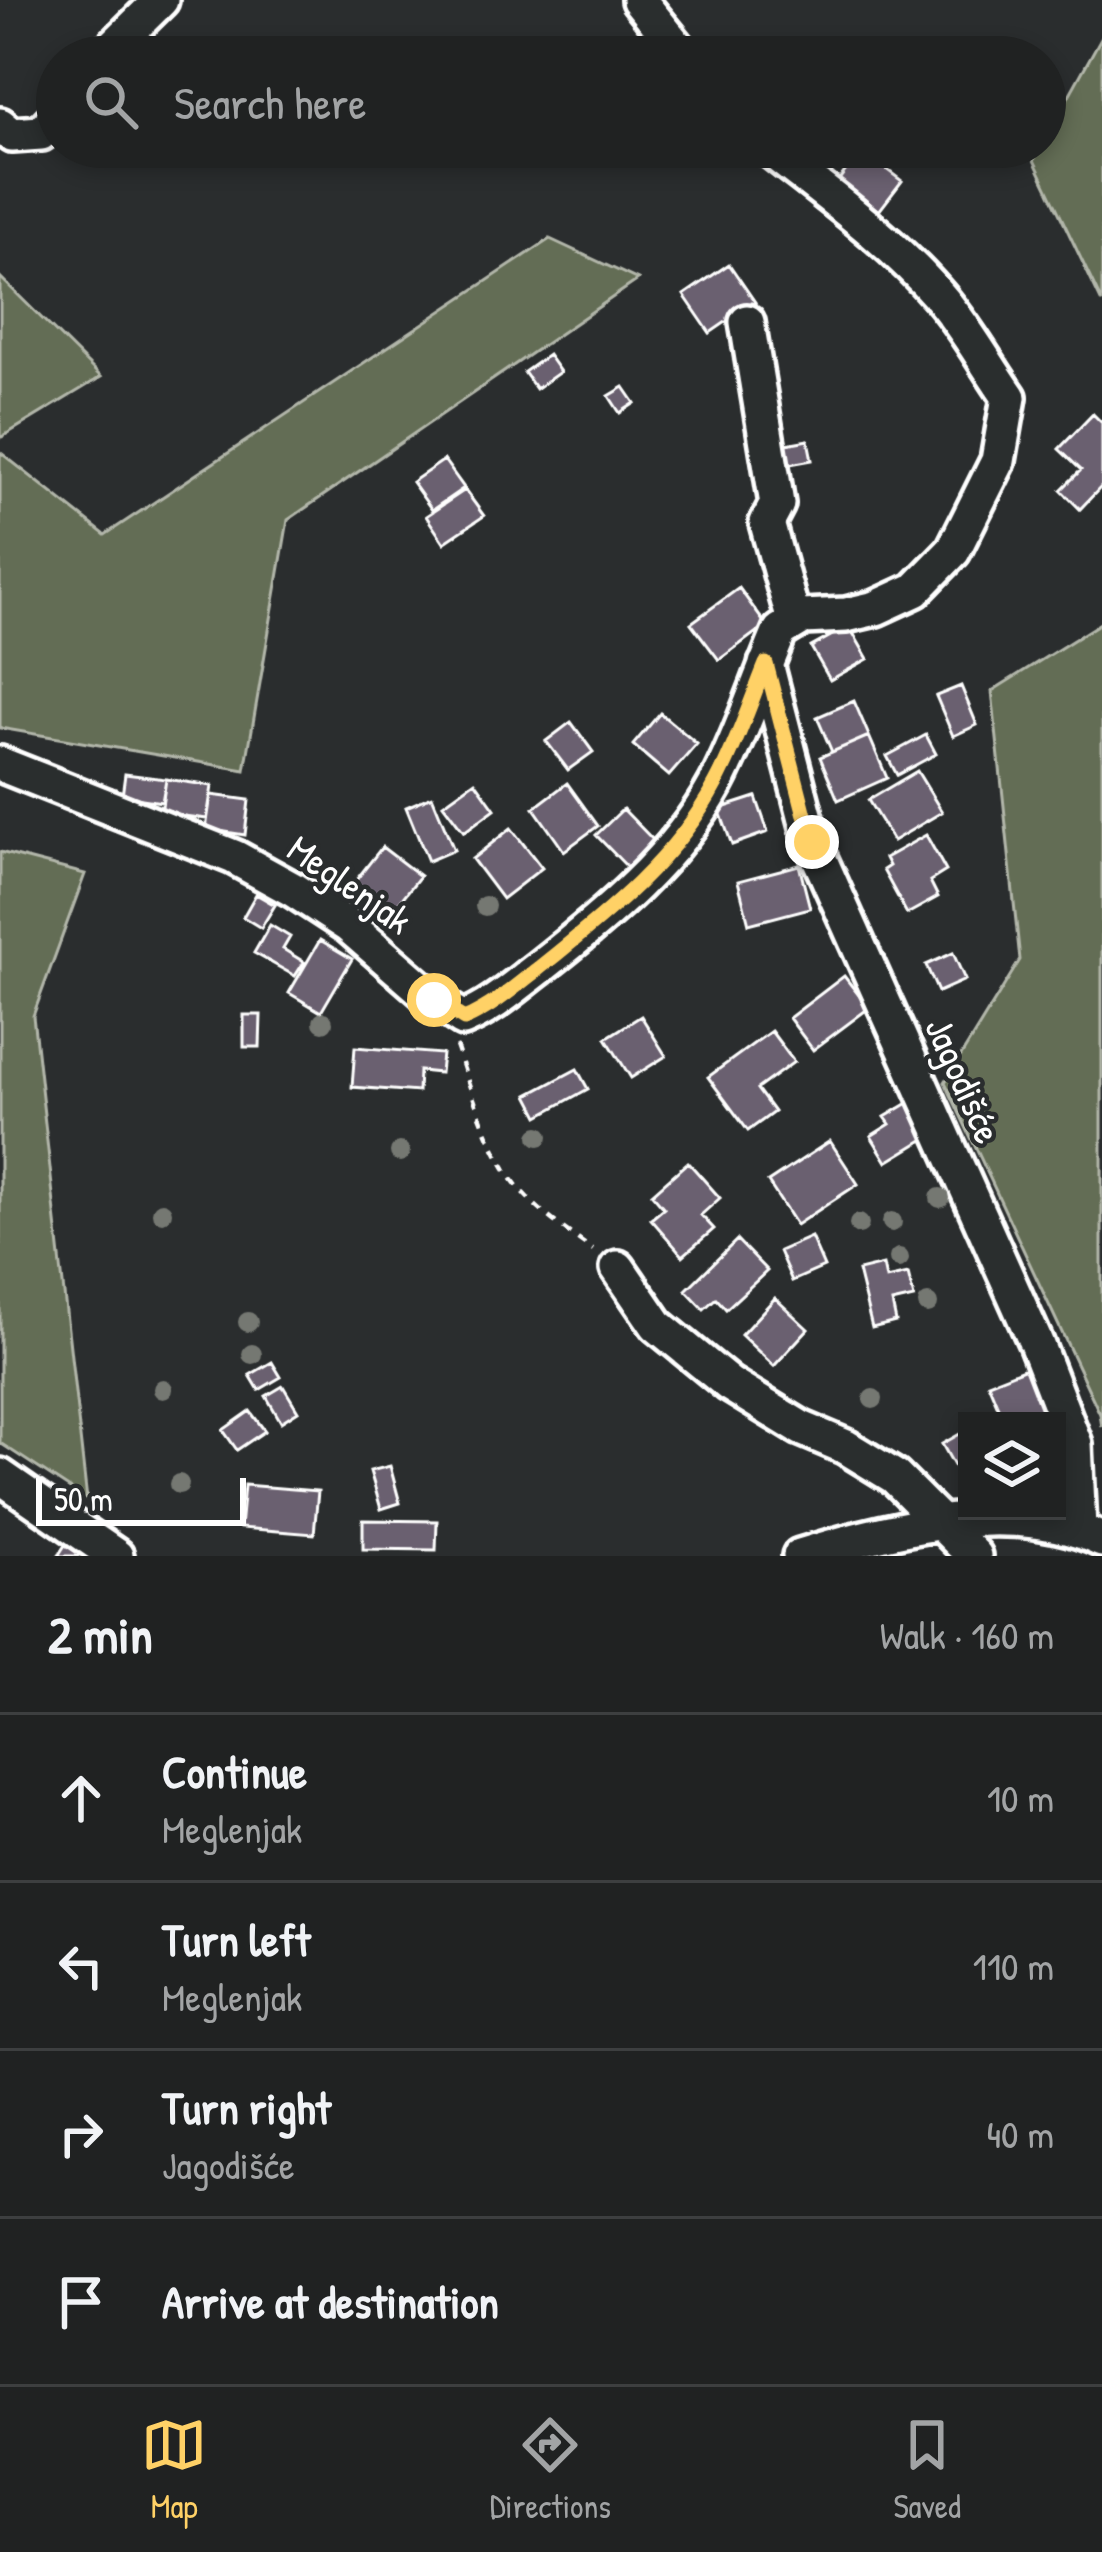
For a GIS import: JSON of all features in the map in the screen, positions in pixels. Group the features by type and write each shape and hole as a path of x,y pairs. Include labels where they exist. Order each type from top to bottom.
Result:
{"street":[{"path":"124,36 161,0"},
{"path":"639,0 668,36"},
{"path":"0,125 12,135 36,133"},
{"path":"464,1019 487,1009 567,946 637,884 690,825 717,782 780,631 803,617 877,608 915,590 953,551 998,460 1009,397 968,332 936,292 880,238 793,168"},
{"path":"747,322 777,504 767,523 794,621"},
{"name":"Jagodišće","path":"766,664 812,842 1036,1343 1076,1444 1090,1534"},
{"name":"Meglenjak","path":"0,764 234,857 273,878 350,926 434,1000 464,1019"},
{"path":"617,1268 657,1325 729,1384 895,1477 974,1556"},
{"path":"0,1476 116,1556"},
{"path":"800,1556 875,1533 939,1522 1014,1520 1090,1534"}],"path":[{"path":"464,1019 454,1040 505,1169 544,1214 617,1268"}],"green space":[{"path":"1102,36 1102,303 1038,168 1066,168 1066,101"},
{"path":"550,239 638,280 288,520 245,770 0,728 0,452 105,535"},
{"path":"0,277 101,377 0,438"},
{"path":"1102,622 1102,1427 945,1082 1020,960 992,691"},
{"path":"0,852 85,874 33,1016 87,1500 0,1443"}],"building":[{"path":"848,168 885,168 902,181 876,215 835,185"},
{"path":"729,264 755,302 710,333 684,295"},
{"path":"548,355 560,372 536,389 524,372"},
{"path":"624,387 635,403 620,413 609,396"},
{"path":"1093,414 1102,423 1102,486 1080,509 1061,490 1081,470 1059,449"},
{"path":"808,440 812,460 779,466 775,446"},
{"path":"444,460 464,488 432,510 412,482"},
{"path":"465,490 484,516 444,543 426,516"},
{"path":"739,588 766,625 719,660 691,623"},
{"path":"849,626 868,659 830,680 811,647"},
{"path":"961,686 977,725 953,736 936,696"},
{"path":"854,701 869,736 832,752 817,717"},
{"path":"660,713 697,744 669,776 633,745"},
{"path":"571,722 593,752 568,770 546,741"},
{"path":"926,735 936,754 897,775 887,756"},
{"path":"869,736 887,778 838,800 820,757"},
{"path":"917,771 942,812 893,841 868,800"},
{"path":"125,774 166,779 162,802 122,796"},
{"path":"166,779 212,786 207,819 161,813"},
{"path":"475,781 495,809 464,832 443,804"},
{"path":"567,783 598,826 564,851 534,808"},
{"path":"211,795 249,800 245,835 206,829"},
{"path":"432,796 454,850 428,861 406,807"},
{"path":"756,797 768,832 732,845 719,809"},
{"path":"623,809 656,843 629,869 596,835"},
{"path":"511,828 542,868 502,899 472,859"},
{"path":"926,835 946,871 930,881 938,897 907,914 883,870 889,866 885,858"},
{"path":"382,847 420,876 386,919 349,889"},
{"path":"799,865 810,908 749,924 738,881"},
{"path":"256,894 275,905 261,928 243,917"},
{"path":"270,925 290,937 283,949 304,962 295,976 254,953"},
{"path":"320,940 352,959 321,1012 289,993"},
{"path":"953,953 965,980 938,992 926,965"},
{"path":"844,976 869,1008 813,1050 789,1018"},
{"path":"244,1015 261,1015 260,1047 244,1047"},
{"path":"641,1016 666,1056 631,1078 606,1038"},
{"path":"771,1031 794,1062 757,1089 774,1112 748,1131 708,1077"},
{"path":"355,1047 442,1054 440,1073 419,1071 418,1092 352,1087"},
{"path":"577,1069 588,1089 539,1116 528,1095"},
{"path":"910,1102 931,1135 887,1162 871,1136 890,1124 885,1117"},
{"path":"830,1141 858,1184 796,1225 768,1182"},
{"path":"688,1162 720,1198 701,1215 714,1229 683,1256 651,1219 664,1208 652,1194"},
{"path":"811,1237 824,1267 792,1281 779,1251"},
{"path":"737,1240 767,1271 726,1309 716,1298 704,1309 686,1290"},
{"path":"883,1265 886,1279 908,1274 914,1298 892,1303 896,1322 872,1328 858,1271"},
{"path":"775,1298 808,1329 774,1366 741,1335"},
{"path":"272,1362 281,1377 259,1390 250,1375"},
{"path":"1031,1366 1049,1412 1000,1412 988,1383"},
{"path":"283,1386 298,1411 281,1422 266,1396"},
{"path":"250,1411 265,1431 237,1450 223,1430"},
{"path":"958,1435 958,1473 942,1444"},
{"path":"390,1466 400,1503 381,1509 370,1471"},
{"path":"244,1485 318,1491 314,1534 240,1528"},
{"path":"363,1520 437,1521 436,1550 363,1549"},
{"path":"65,1545 80,1553 78,1556 58,1556"}],"route":[{"path":"434,1000 464,1019 487,1009 637,884 690,825 717,782 766,664 812,842"}]}
